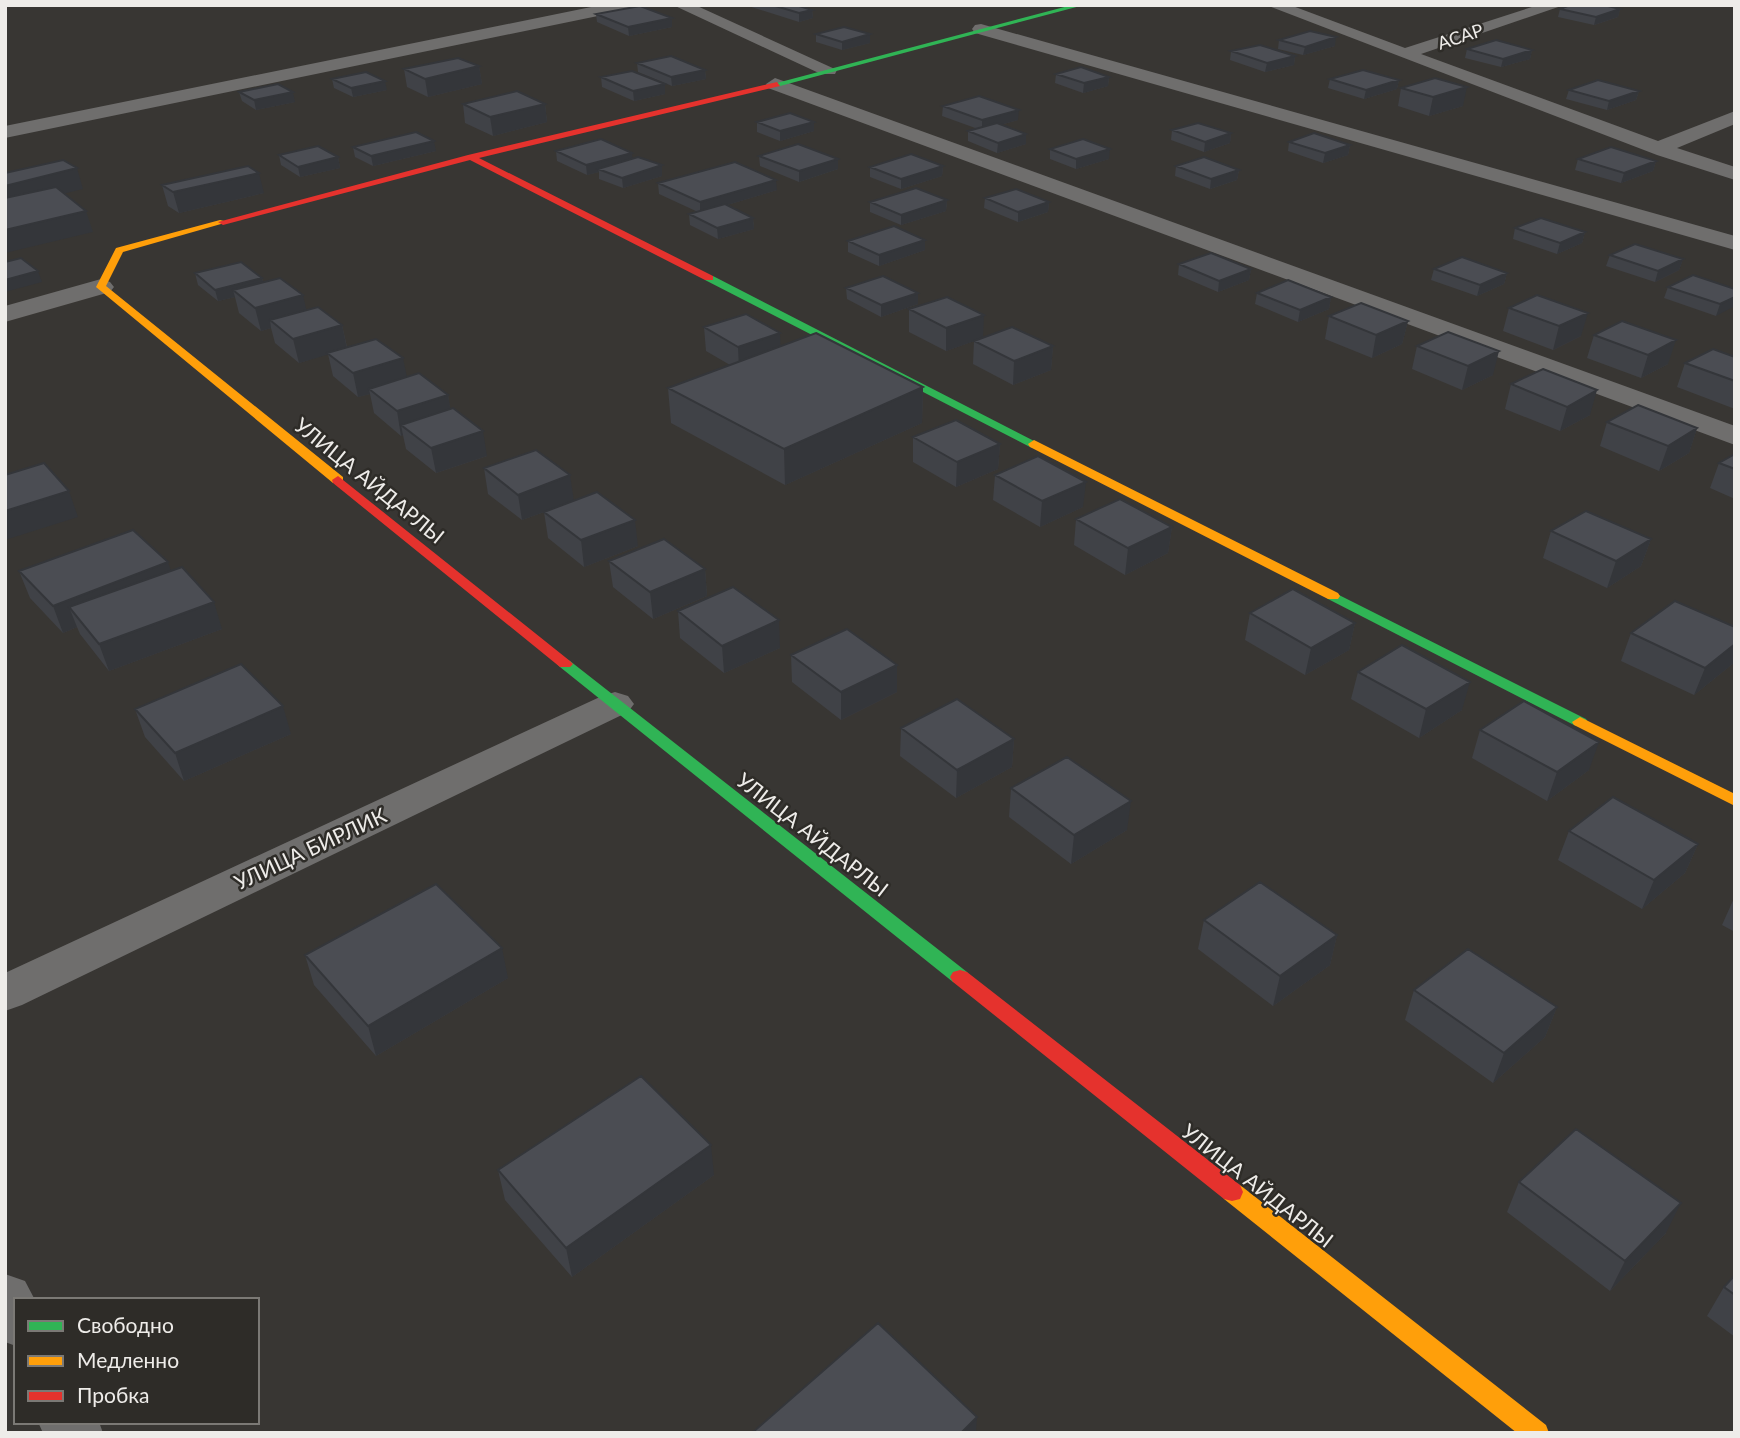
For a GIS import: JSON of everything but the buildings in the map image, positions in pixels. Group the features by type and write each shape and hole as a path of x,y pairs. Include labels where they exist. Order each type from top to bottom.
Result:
{"street":[{"path":"5,132 627,5"},
{"path":"681,5 828,70"},
{"path":"5,314 101,287 119,250 471,157 775,84 1081,5"},
{"path":"1274,5 1735,174"},
{"name":"АСАР","path":"1404,54 1556,5"},
{"path":"981,29 1735,243"},
{"path":"775,84 1735,436"},
{"path":"1660,148 1735,117"},
{"path":"471,157 1735,802"},
{"name":"УЛИЦА АЙДАРЛЫ","path":"101,287 615,704 1537,1433"},
{"name":"УЛИЦА БИРЛИК","path":"5,993 615,704"},
{"path":"5,1299 14,1316"}],"traffic: fast":[{"path":"777,84 1081,5"},
{"path":"709,278 1034,444"},
{"path":"1333,596 1580,722"},
{"path":"565,664 960,977"}],"traffic: slow":[{"path":"223,222 119,250 101,287 338,480"},
{"path":"1034,444 1333,596"},
{"path":"1580,722 1735,801"},
{"path":"1232,1192 1537,1433"}],"traffic: jam":[{"path":"223,222 471,157 777,84"},
{"path":"471,157 709,278"},
{"path":"338,480 565,664"},
{"path":"960,977 1232,1192"}]}
